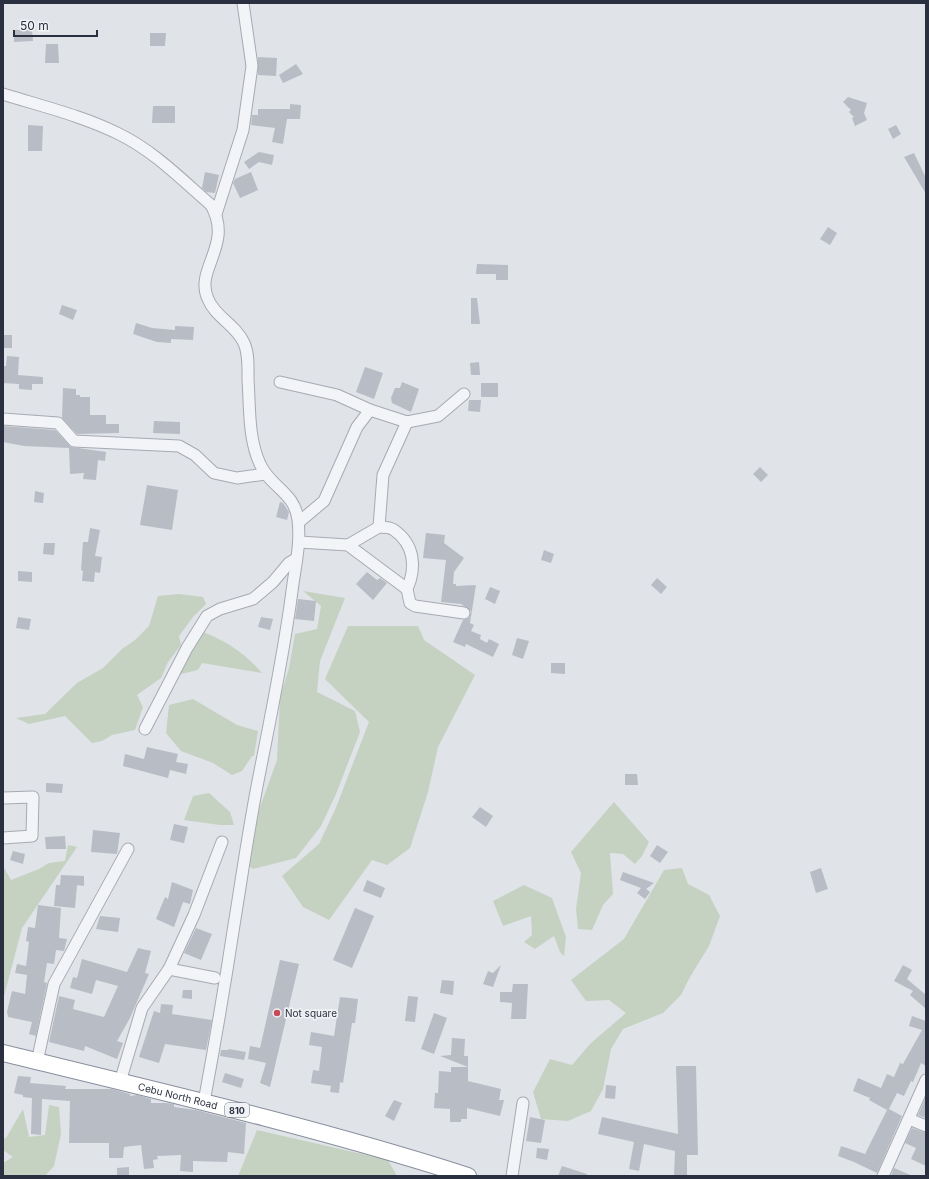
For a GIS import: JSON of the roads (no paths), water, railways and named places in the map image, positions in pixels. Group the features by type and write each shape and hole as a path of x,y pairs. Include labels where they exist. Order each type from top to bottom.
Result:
{"highway":[{"name":"Cebu North Road","path":"3,1054 204,1102 383,1149 468,1176"}],"street":[{"path":"216,214 243,130 252,66 243,3"},
{"path":"3,94 82,119 119,134 155,156 211,204 216,214 219,226 219,238 206,277 207,298 213,307 236,332 244,344 247,359 251,427 259,462 265,474 292,500 297,510 299,522 299,542 286,638 255,795 225,985 204,1102"},
{"path":"280,382 337,394 370,410 407,422 438,416 464,394"},
{"path":"299,522 324,501 357,427 370,410"},
{"path":"3,419 58,423 74,441 179,446 195,455 214,473 238,478 265,474"},
{"path":"379,527 383,475 407,422"},
{"path":"348,545 379,527 393,529 410,547 413,569 407,589 410,603 415,606 464,613"},
{"path":"299,542 348,545 407,589"},
{"path":"145,729 187,648 207,616 220,609 253,599 273,582 289,563 296,559"},
{"path":"3,798 33,797 32,836 3,838"},
{"path":"120,1082 142,1008 169,969 194,915 222,842"},
{"path":"37,1062 54,984 128,849"},
{"path":"169,969 215,978"},
{"path":"883,1176 926,1080"},
{"path":"512,1176 523,1103"},
{"path":"909,1119 926,1126"}],"place":[{"name":"Not square","path":"277,1013"}]}
